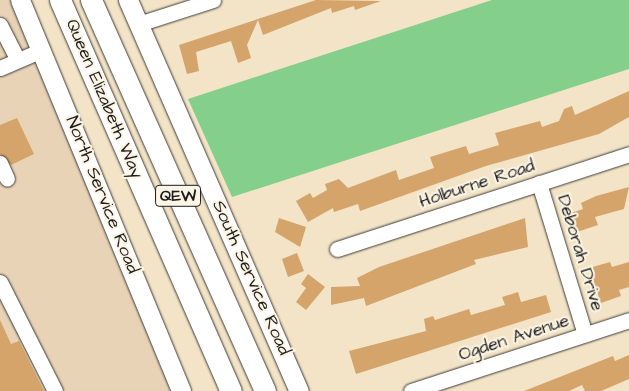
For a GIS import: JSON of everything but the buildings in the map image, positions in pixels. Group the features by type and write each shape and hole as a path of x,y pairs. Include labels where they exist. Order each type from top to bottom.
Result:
{"highway":[{"name":"Queen Elizabeth Way","path":"60,0 231,391"},
{"name":"Queen Elizabeth Way","path":"91,0 265,391"}],"main road":[{"name":"North Service Road","path":"20,0 180,391"},
{"name":"South Service Road","path":"128,0 299,391"}],"street":[{"path":"138,24 214,0"},
{"path":"0,25 18,60"},
{"path":"0,68 42,50"},
{"name":"Holburne Road","path":"337,249 629,154"},
{"path":"0,163 7,179"},
{"name":"Deborah Drive","path":"538,183 585,334"},
{"path":"0,282 55,391"},
{"name":"Ogden Avenue","path":"411,391 629,320"}],"shaded area":[{"path":"0,0 13,0 186,391 0,391"}],"green space":[{"path":"492,0 629,0 629,69 232,197 188,99"}]}
